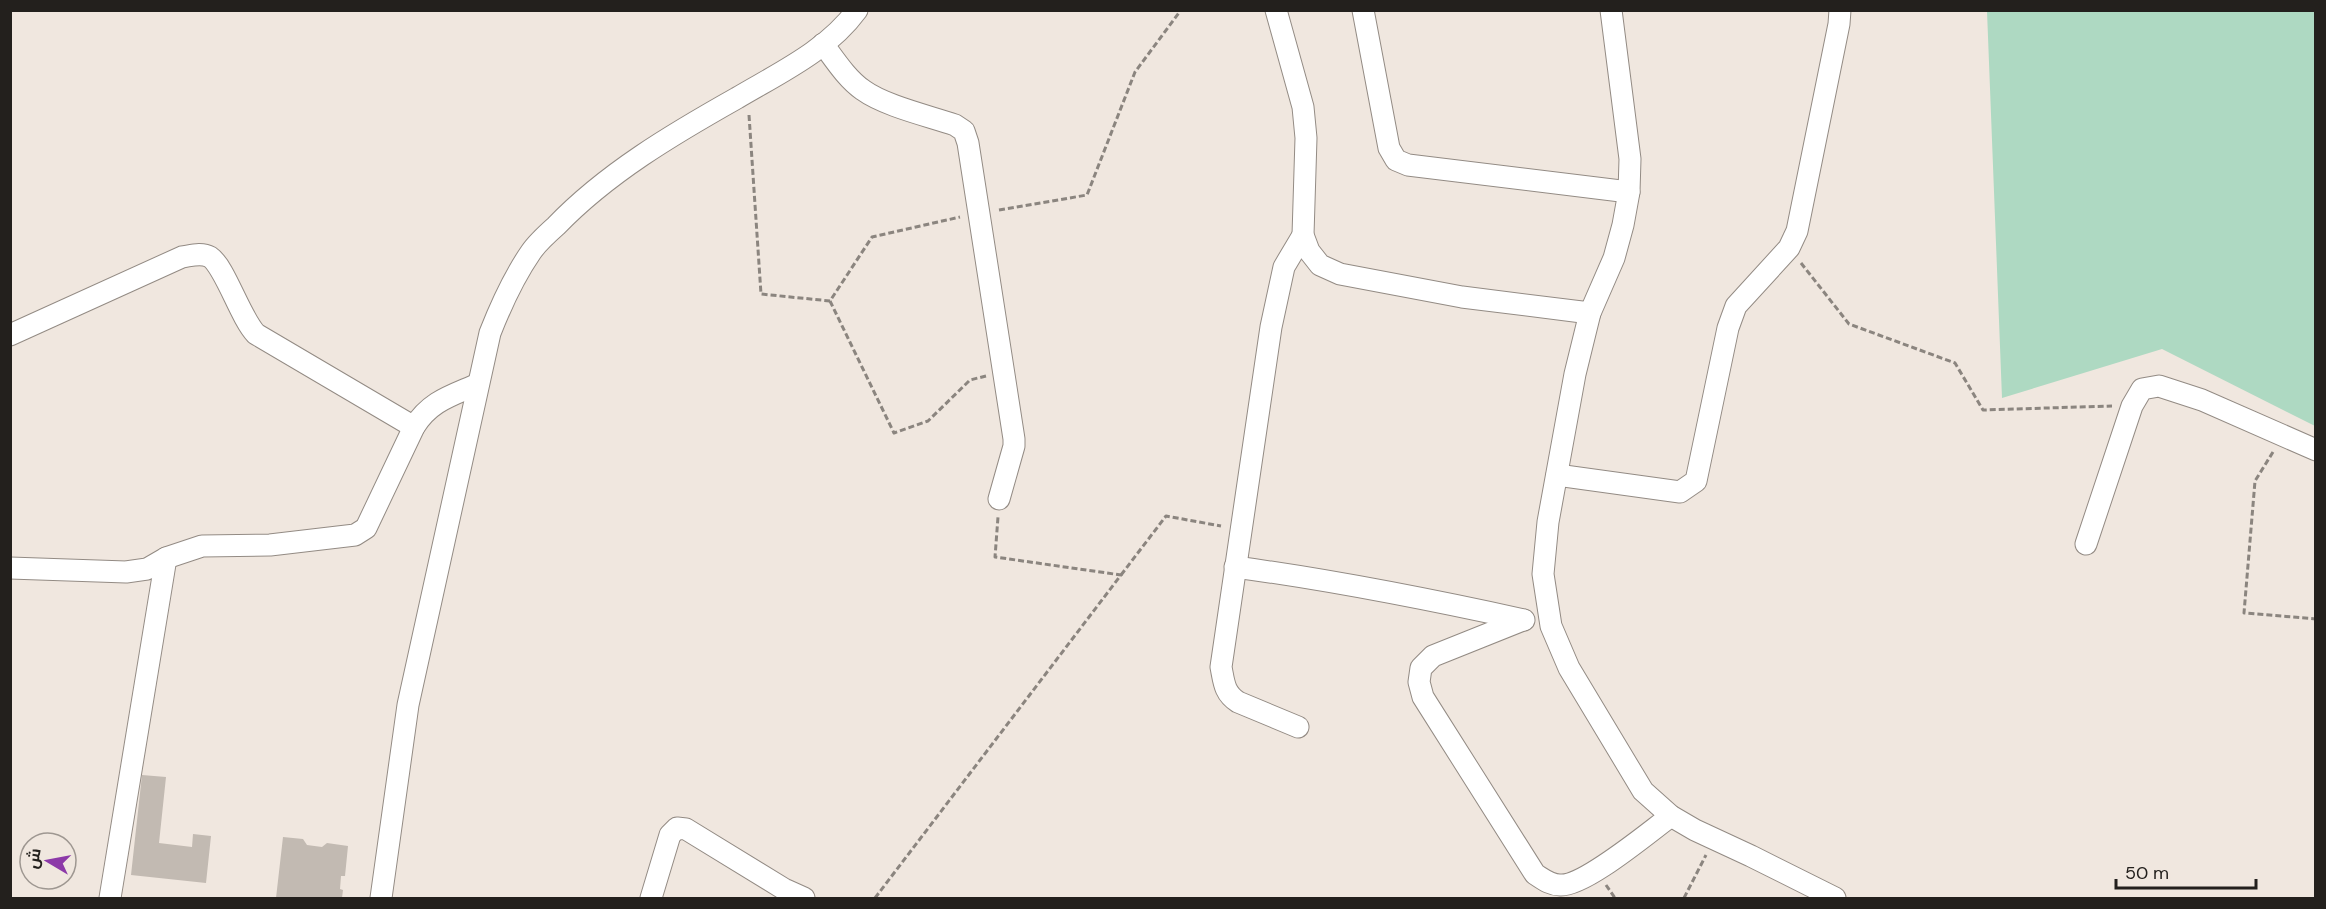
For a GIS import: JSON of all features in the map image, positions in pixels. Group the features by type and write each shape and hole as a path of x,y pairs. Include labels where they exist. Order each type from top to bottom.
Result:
{"street":[{"path":"381,898 408,705 490,333 505,295 532,250 573,208 628,165 800,61 849,21 857,10"},
{"path":"1363,10 1389,148 1396,160 1408,165 1629,192"},
{"path":"1611,10 1630,159 1629,192 1614,258 1590,313 1575,374 1548,522 1543,574 1551,626 1569,668 1643,791 1671,816 1835,898"},
{"path":"1557,475 1680,492 1696,481 1728,328 1736,306 1789,248 1797,231 1840,10"},
{"path":"1282,12 1303,107 1306,138 1303,235 1309,251 1320,266 1340,274 1462,297 1590,313"},
{"path":"823,44 854,83 865,92 881,100 955,125 964,131 968,143 1014,446 999,499"},
{"path":"1298,727 1229,697 1224,687 1221,667 1279,284 1289,257 1303,235"},
{"path":"10,335 182,257 196,254 210,257 221,272 249,326 256,334 414,427"},
{"path":"10,568 126,572 147,569 166,558 202,546 270,545 355,535 366,528 423,412 434,403 478,384"},
{"path":"2086,544 2132,406 2142,389 2159,386 2202,399 2316,450"},
{"path":"110,898 166,558"},
{"path":"1235,567 1346,584 1551,626"},
{"path":"1523,620 1433,656 1421,668 1419,682 1423,697 1535,874 1549,883 1562,886 1581,881 1671,816"},
{"path":"651,898 670,835 677,828 686,828 784,889 804,898"}],"path":[{"path":"830,300 872,237 978,213 1087,195 1135,72 1181,10"},
{"path":"747,92 760,294 830,300"},
{"path":"1789,248 1849,324 1955,363 1983,410 2132,406"},
{"path":"830,300 894,434 928,421 970,380 1003,372"},
{"path":"2284,436 2255,481 2244,613 2316,619"},
{"path":"999,499 995,557 1121,575"},
{"path":"875,898 1166,516 1241,529"},
{"path":"1684,898 1714,839"}],"green space":[{"path":"1987,11 2315,11 2315,426 2162,349 2002,398"}],"building":[{"path":"142,775 166,777 159,843 192,847 193,834 211,836 206,883 131,875"},
{"path":"283,837 303,839 307,845 322,847 327,843 348,846 345,876 341,876 342,898 276,898"}]}
